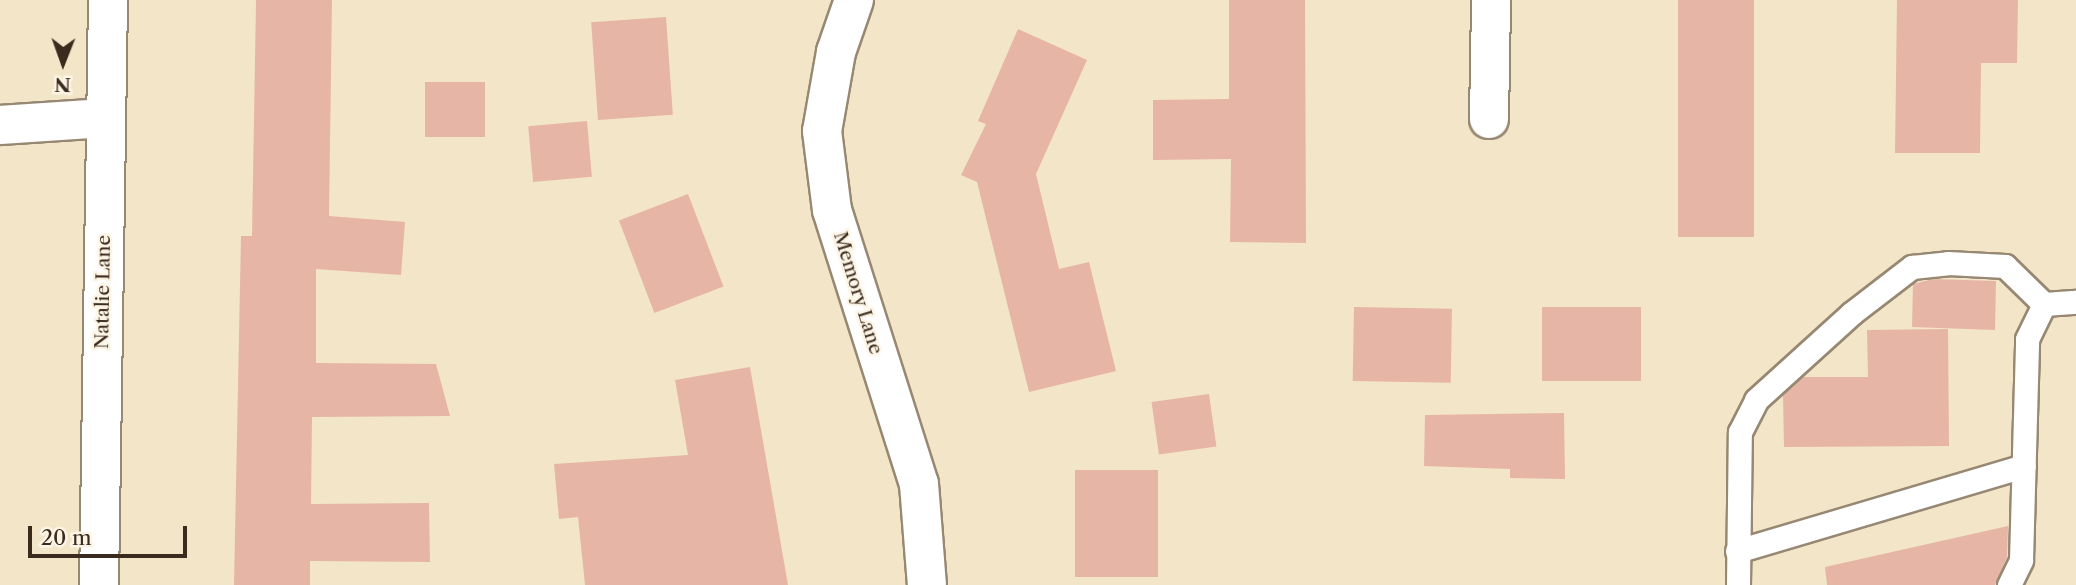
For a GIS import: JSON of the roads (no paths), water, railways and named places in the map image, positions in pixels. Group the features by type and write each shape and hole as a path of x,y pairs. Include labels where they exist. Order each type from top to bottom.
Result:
{"street":[{"name":"Natalie Lane","path":"99,585 108,0"},
{"name":"Memory Lane","path":"854,0 836,52 824,144 832,209 850,275 919,484 927,585"},
{"path":"1489,119 1491,0"},
{"path":"0,125 105,118"}],"lane":[{"path":"1738,585 1736,505 1740,432 1756,400 1852,313 1912,267 1948,263 2005,266 2044,304 2076,302"},
{"path":"2009,585 2021,560 2026,338 2044,304"},
{"path":"1737,551 2024,466"}]}
